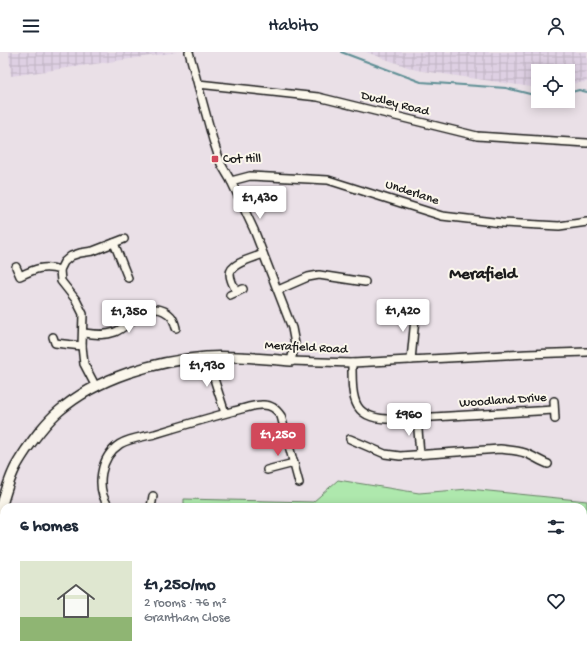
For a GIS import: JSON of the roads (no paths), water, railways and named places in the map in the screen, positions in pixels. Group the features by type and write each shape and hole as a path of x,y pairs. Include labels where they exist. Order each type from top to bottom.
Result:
{"street":[{"path":"189,52 221,164 231,181 254,230 292,328 295,344 291,362"},
{"name":"Dudley Road","path":"198,84 318,98 477,136 587,143"},
{"name":"Underlane","path":"231,181 250,176 328,180 442,216 502,224 559,226 587,222"},
{"path":"96,387 84,364 82,346 84,333 83,314 76,300 61,281 60,270 64,262 72,256 94,251 124,239"},
{"path":"114,243 128,278"},
{"path":"237,292 231,280 230,273 233,267 264,254"},
{"path":"16,267 20,276 43,267 51,267 60,270"},
{"path":"278,290 319,275 365,282"},
{"path":"411,360 413,307 424,310"},
{"path":"84,333 104,335 116,332 136,317 151,309 161,309 170,314 174,319 176,328"},
{"path":"52,337 55,343 82,346"},
{"name":"Merafield Road","path":"2,503 15,467 38,432 59,411 75,399 96,387 130,372 171,361 207,357 251,358 291,362 352,363 587,352"},
{"path":"207,357 224,413"},
{"name":"Woodland Drive","path":"352,363 352,389 356,402 362,412 371,418 383,420 554,410"},
{"name":"Woodland Drive","path":"554,401 555,419"},
{"path":"106,503 103,498 102,467 110,454 120,444 134,438 149,436 224,413 261,405 270,406 277,410 281,416 299,482"},
{"path":"417,418 420,454"},
{"path":"350,439 385,454 400,456 500,449 515,450 526,453 548,464"},
{"path":"267,470 294,463"},
{"path":"152,503 153,496"}],"waterway":[{"path":"341,52 421,82 506,88 531,94"},
{"path":"575,91 579,90 587,92"}],"place":[{"name":"Cot Hill","path":"215,159"}],"district":[{"name":"Merafield","path":"483,275"}]}
